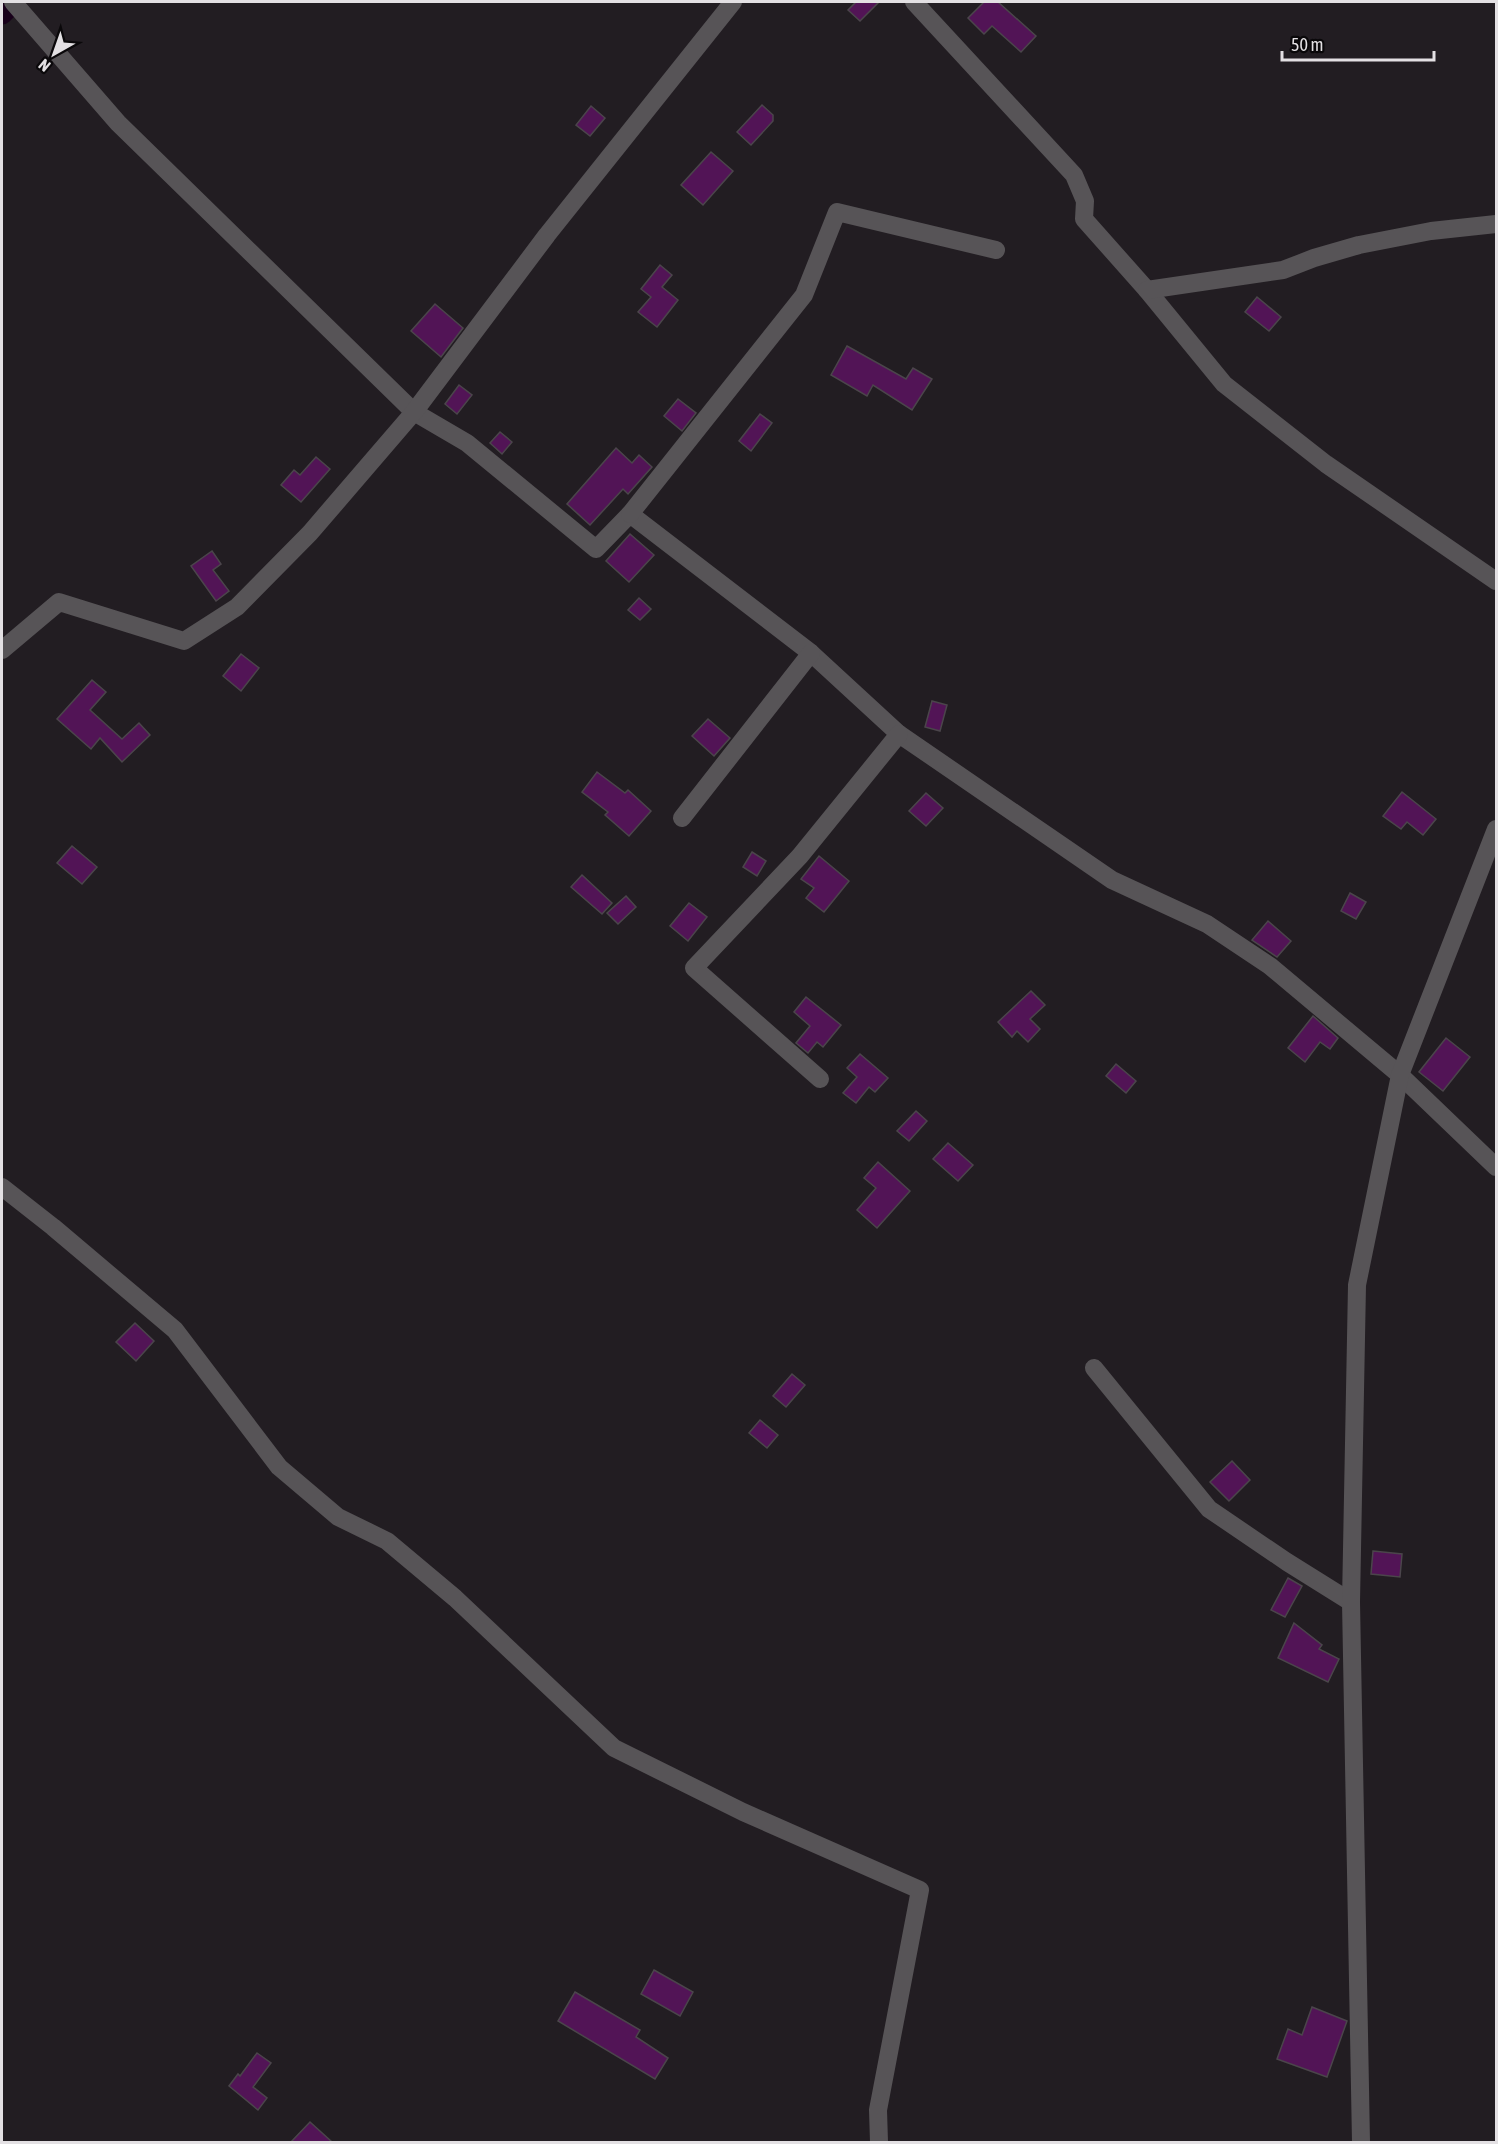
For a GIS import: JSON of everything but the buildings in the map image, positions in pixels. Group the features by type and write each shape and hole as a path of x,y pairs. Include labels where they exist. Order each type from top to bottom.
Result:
{"street":[{"path":"13,2 118,123 414,412 467,443 596,549 630,514 804,295 837,212 996,250"},
{"path":"2,650 59,602 184,641 237,607 310,533 414,412 547,235 733,2"},
{"path":"914,2 1074,175 1085,201 1084,219 1147,290 1224,384 1326,464 1497,581"},
{"path":"1147,290 1283,270 1359,245 1431,231 1497,224"},
{"path":"630,514 811,653 899,734 1112,880 1207,924 1270,966 1400,1075 1497,1167"},
{"path":"682,818 811,653"},
{"path":"820,1079 694,968 800,856 899,734"},
{"path":"1361,2142 1351,1602 1357,1285 1400,1075 1497,829"},
{"path":"2,1187 176,1330 279,1467 338,1517 387,1541 396,1548 454,1598 614,1748 743,1812 920,1890 878,2110 879,2142"},
{"path":"1094,1368 1209,1509 1351,1602"}],"waterway":[{"path":"2,14 14,2"}]}
